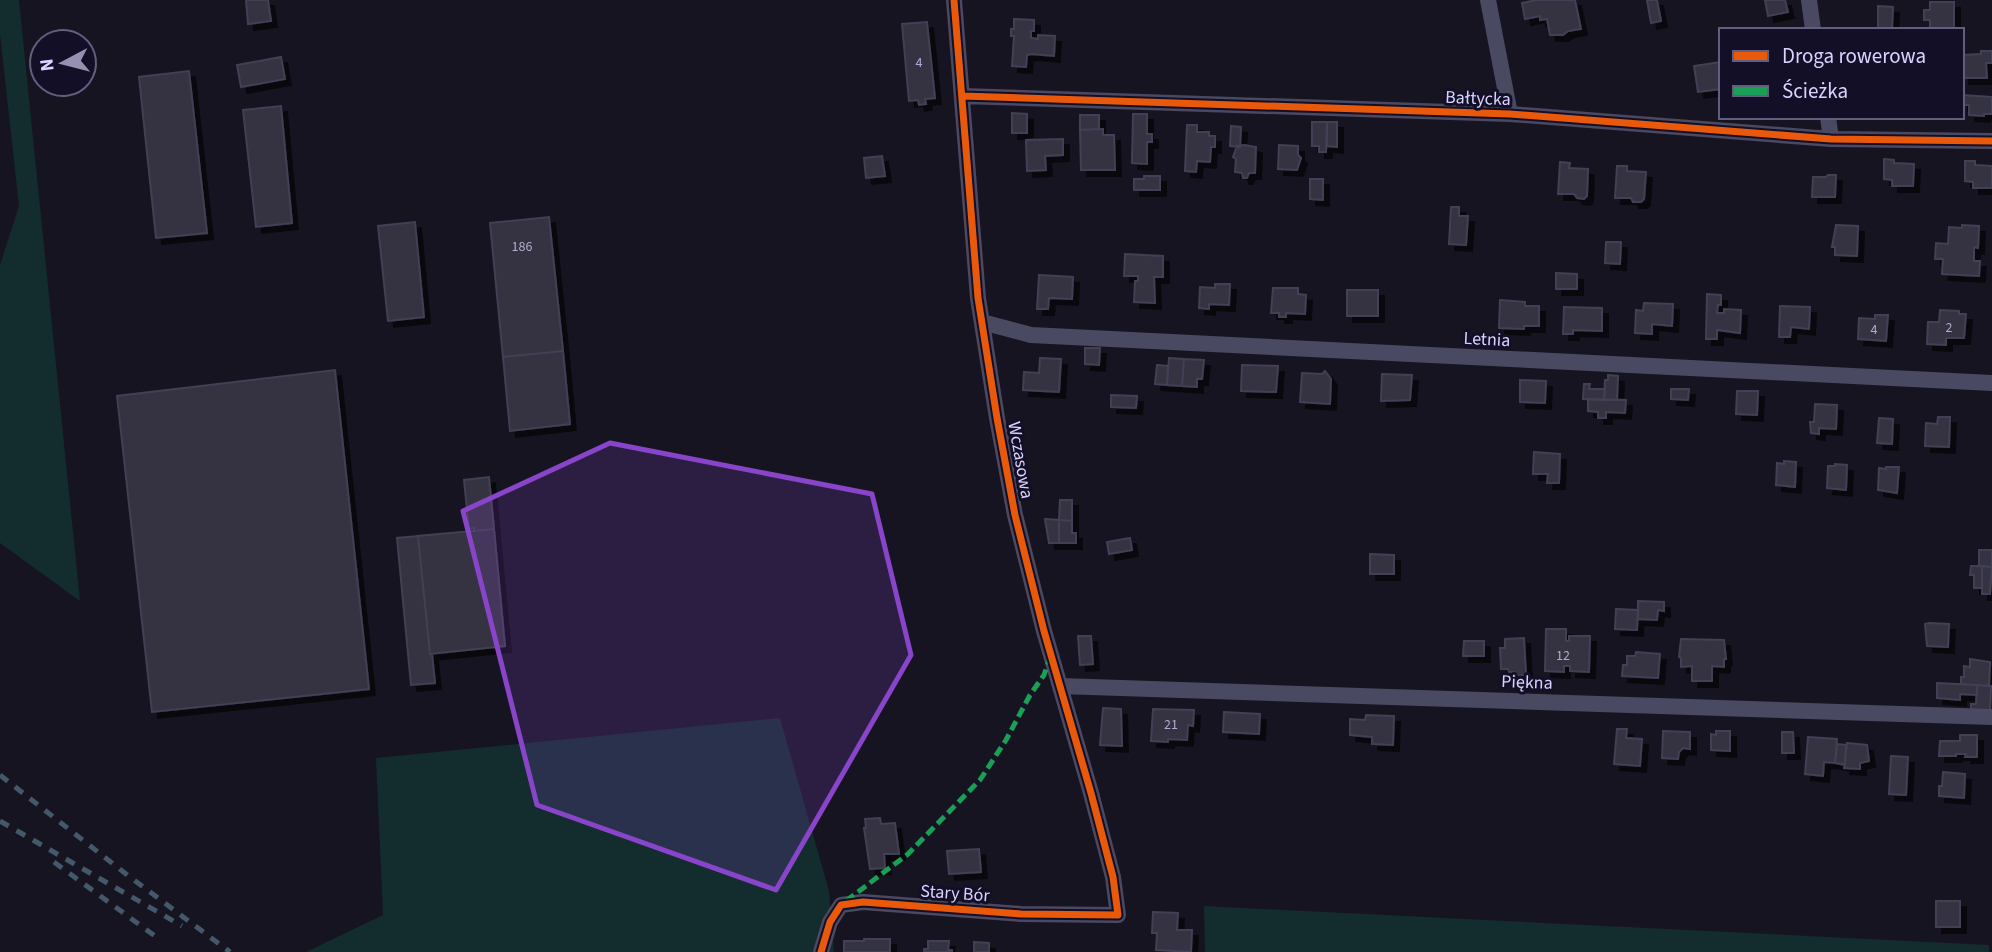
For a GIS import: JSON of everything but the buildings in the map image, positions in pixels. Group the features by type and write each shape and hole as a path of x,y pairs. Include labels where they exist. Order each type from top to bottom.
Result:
{"street":[{"name":"Wczasowa","path":"954,0 982,322 1015,515 1044,631 1110,865 1118,915"},
{"path":"1488,0 1510,114"},
{"path":"1809,0 1813,28"},
{"name":"Bałtycka","path":"961,96 1510,114 1831,139 1992,141"},
{"path":"1828,119 1831,139"},
{"name":"Letnia","path":"982,322 1031,335 1992,383"},
{"name":"Piękna","path":"1060,686 1992,718"},
{"name":"Stary Bór","path":"821,952 830,922 841,905 863,902 1021,914 1118,915"}],"highlighted area":[{"path":"610,443 872,494 911,655 776,890 537,805 463,511"}],"green space":[{"path":"0,0 19,0 80,601 0,543 0,265 19,206 0,34"},
{"path":"780,718 829,891 834,952 306,952 383,915 376,758"},
{"path":"1204,906 1989,945 1989,952 1205,952"}],"railway":[{"path":"0,775 230,952"},
{"path":"0,821 182,926"},
{"path":"54,862 159,939"}],"marked path":[{"path":"846,901 908,854 980,780 1044,675 1050,658"}],"cycle path":[{"path":"821,952 830,922 841,905 863,902 1021,914 1118,915 1113,877 1044,631 1015,515 997,418 978,298 954,0"},
{"path":"962,96 1510,114 1831,139 1992,141"}]}
